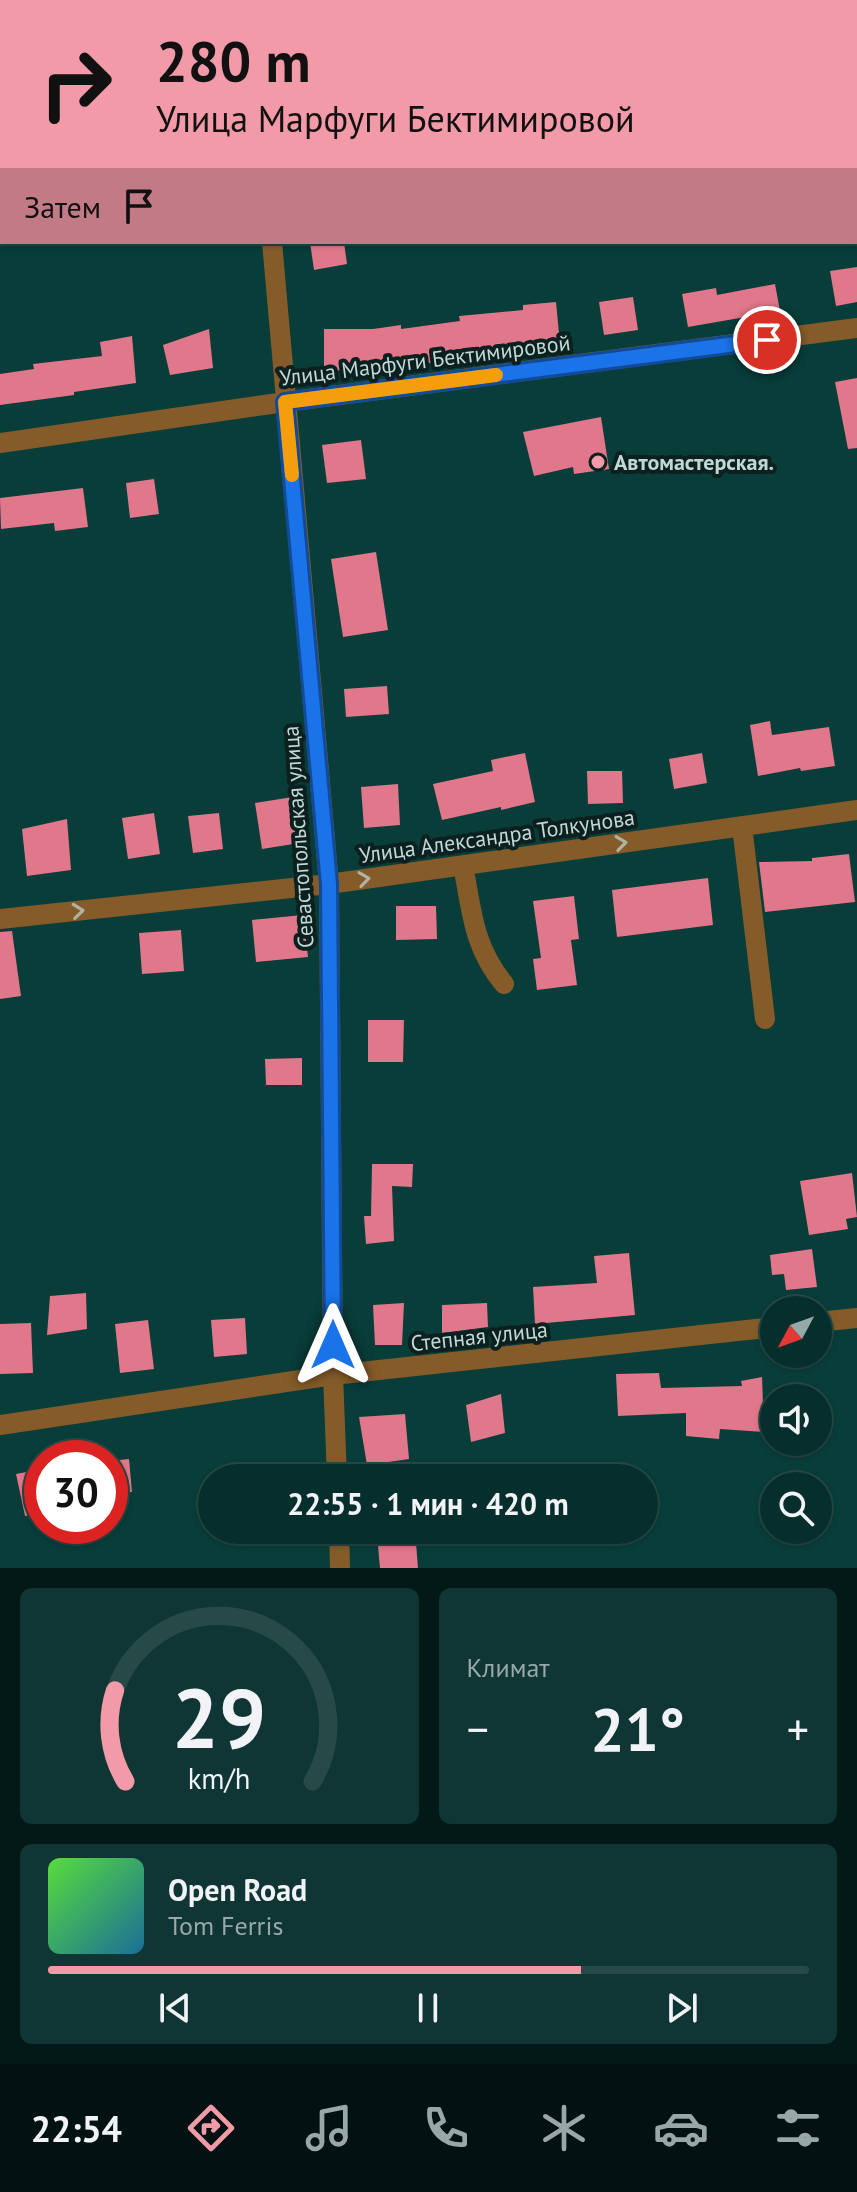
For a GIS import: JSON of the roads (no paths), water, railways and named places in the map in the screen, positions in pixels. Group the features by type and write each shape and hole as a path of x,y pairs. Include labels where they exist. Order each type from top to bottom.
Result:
{"street":[{"name":"Севастопольская улица","path":"272,244 329,884 336,1464"},
{"name":"Улица Марфуги Бектимировой","path":"0,443 285,402 857,328"},
{"name":"Улица Александра Толкунова","path":"0,919 329,884 857,810"},
{"path":"742,826 765,1019"},
{"path":"463,865 476,935 488,964 504,984"},
{"path":"832,1321 857,1318"},
{"name":"Степная улица","path":"0,1425 333,1375 760,1329"},
{"path":"339,1544 340,1568"}],"place":[{"name":"Автомастерская.","path":"598,462"}]}
